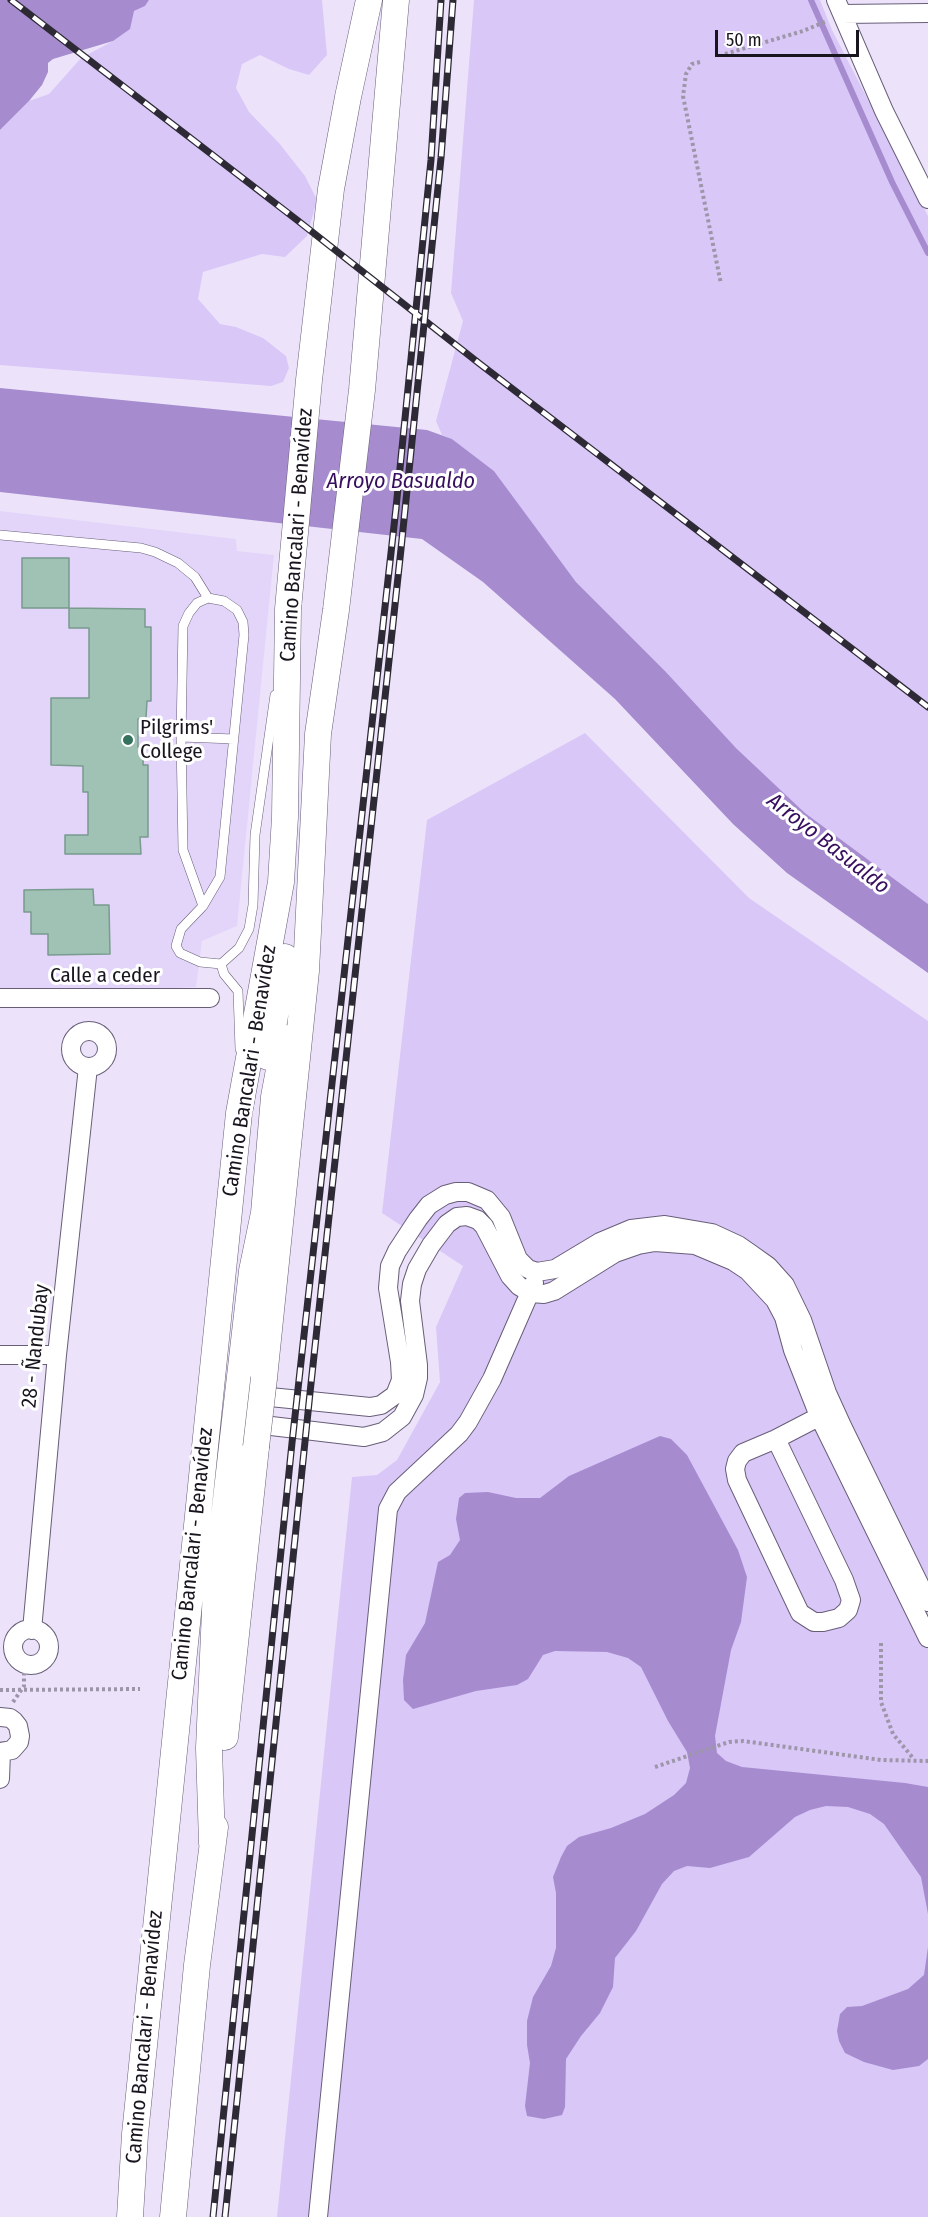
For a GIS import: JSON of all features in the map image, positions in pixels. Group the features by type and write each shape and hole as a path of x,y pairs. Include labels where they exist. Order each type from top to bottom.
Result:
{"main road":[{"name":"Camino Bancalari - Benavídez","path":"130,2217 135,2134 239,1113 281,882 285,818 288,609 309,380 331,189 369,0"},
{"name":"Camino Bancalari - Benavídez","path":"173,2217 196,1965 212,1843 298,1066 318,734 362,390 396,0"},
{"path":"212,1843 208,1748 216,1587 252,1271 254,1170 258,1120 287,932 286,904 281,882"},
{"path":"252,1271 264,1213 274,1097 309,910"},
{"path":"155,1936 171,1884 205,1637 216,1587"},
{"path":"118,2217 135,2134"}],"street":[{"path":"928,13 839,7 884,111 928,199"},
{"name":"Calle a ceder","path":"0,998 210,998"},
{"name":"28 - Ñandubay","path":"32,1630 57,1355 88,1067"},
{"path":"239,1394 370,1407 390,1400 399,1388 401,1380 390,1309 388,1281 390,1266 400,1245 429,1205 445,1195 468,1192 477,1194 492,1204 518,1259 528,1269 537,1272 555,1269 614,1235 645,1227 665,1225 699,1230 738,1245 768,1266 789,1292 802,1320 827,1413 928,1638"},
{"path":"236,1422 364,1437 390,1428 409,1408 418,1378 410,1301 412,1284 422,1260 447,1224 457,1217 467,1216 478,1220 484,1226 510,1276 519,1286 531,1293 554,1291 615,1253 638,1245 674,1242 695,1245 713,1251 748,1271 775,1300 784,1317 793,1350 928,1602"},
{"path":"400,1245 422,1260"},
{"path":"318,2217 388,1509 397,1492 459,1434 480,1404 531,1293 537,1272"},
{"path":"0,1355 57,1355"},
{"path":"776,1439 844,1580 851,1600 848,1610 839,1618 814,1622 800,1613 737,1480 735,1469 743,1453 827,1413"},
{"path":"32,1630 44,1635 49,1646 48,1652 41,1662 24,1664 16,1657 13,1646 15,1641 22,1632 32,1630"},
{"path":"0,1779 1,1752 12,1750 19,1742 20,1736 20,1731 14,1721 4,1713"}],"lane":[{"path":"0,535 141,548 178,563 195,577 208,598"},
{"path":"203,906 183,850 181,737 183,627 189,613 197,603 208,598 224,601 237,610 243,622 244,635 220,877 203,906 181,929 176,946 180,953 200,962 221,964 239,948 245,939 253,905 255,835 288,609"},
{"path":"181,737 234,739"},
{"path":"221,964 224,974 238,991 239,1113"}],"path":[{"path":"725,54 803,31 839,7"},
{"path":"700,62 692,64 686,74 683,96 721,284"},
{"path":"881,1642 881,1702 893,1734 914,1759"},
{"path":"4,1713 24,1686 24,1664"},
{"path":"0,1690 140,1689"},
{"path":"655,1767 720,1745 743,1741 881,1760 928,1761"}],"shaded area":[{"path":"149,0 322,0 327,55 309,75 289,69 260,55 242,64 236,88 249,112 279,143 305,176 317,200 307,236 285,257 262,254 203,272 198,299 220,324 236,327 263,338 286,356 289,368 283,382 271,386 0,365 0,130 29,101 49,94 81,58 113,41 134,11 145,6"},
{"path":"474,0 820,0 832,30 928,216 928,904 805,813 736,748 666,672 576,582 494,471 452,439 442,435 436,421 463,321 451,293"},
{"name":"Pilgrims' College","path":"0,511 236,539 237,551 274,555 237,926 202,941 196,987 157,989 0,988"},
{"path":"585,733 749,898 928,1021 928,2217 277,2217 352,1477 377,1475 397,1460 440,1382 436,1327 463,1266 382,1213 427,820"}],"water":[{"path":"0,0 149,0 145,6 134,11 130,29 113,41 53,59 48,63 48,72 42,85 0,130"},
{"name":"Arroyo Basualdo","path":"0,388 427,430 452,439 494,471 576,582 666,672 736,748 805,813 928,904 928,973 787,873 733,824 615,699 483,582 422,539 0,492"},
{"path":"660,1436 671,1439 687,1455 738,1550 747,1577 741,1622 731,1650 715,1736 717,1753 726,1761 742,1767 928,1787 928,1914 921,1877 884,1824 870,1814 848,1807 826,1806 795,1817 749,1857 710,1868 687,1866 674,1871 662,1884 636,1931 615,1958 613,1987 600,2013 566,2059 565,2107 562,2115 544,2119 527,2116 525,2106 530,2063 527,2021 533,1997 551,1966 556,1948 556,1893 553,1877 561,1857 567,1846 579,1837 611,1828 645,1814 674,1795 686,1783 690,1768 687,1752 668,1721 641,1667 628,1658 607,1652 555,1651 543,1655 528,1679 517,1685 476,1691 413,1709 404,1700 403,1680 406,1655 425,1623 438,1562 450,1555 460,1540 456,1519 459,1498 465,1493 488,1492 516,1498 540,1498 569,1476"},
{"path":"928,1947 928,2059 919,2066 893,2070 864,2062 845,2053 837,2031 840,2014 847,2007 862,2006 908,1989 924,1975"}],"building":[{"path":"22,558 69,558 69,608 22,608"},
{"path":"69,608 145,609 145,627 151,627 151,701 147,701 146,718 138,719 138,747 144,747 143,765 148,765 148,837 140,837 141,854 65,854 65,835 88,835 88,792 83,792 83,766 51,765 51,698 89,698 89,628 69,628"},
{"path":"93,889 94,905 109,905 110,954 48,955 48,934 31,934 31,912 24,912 24,890"}],"waterway":[{"path":"811,0 892,182 928,253"}],"railway":[{"path":"11,0 480,364 928,707"},
{"path":"213,2217 292,1443 396,508 431,160 441,0"},
{"path":"225,2217 310,1393 401,549 441,158 453,0"}],"place":[{"name":"Pilgrims' College","path":"128,740"}]}
